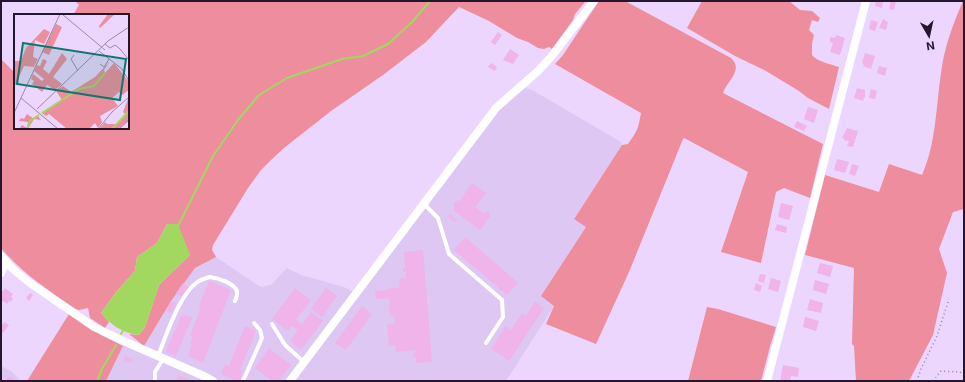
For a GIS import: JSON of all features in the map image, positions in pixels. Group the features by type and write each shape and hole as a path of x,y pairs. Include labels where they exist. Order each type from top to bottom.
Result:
{"street":[{"path":"290,381 496,108 538,71 551,57 594,1"},
{"path":"767,381 866,1"},
{"path":"1,273 3,259"},
{"path":"3,259 30,283 94,327 208,380"}],"lane":[{"path":"423,204 438,218 450,254 502,300 503,317 486,343"},
{"path":"155,381 155,372 178,308 190,288 197,282 210,277 233,286 237,290 238,294 235,301"},
{"path":"243,381 262,338 260,330 254,323"},
{"path":"272,324 285,345 304,362"}],"path":[{"path":"917,381 921,369 937,336 949,299"},
{"path":"933,381 941,371 960,372 964,374"}],"shaded area":[{"path":"75,1 586,1 575,14 573,20 552,49 549,47 544,49 538,48 517,38 489,21 459,7 426,42 383,75 331,111 284,148 261,170 248,188 213,245 212,250 216,257 195,268 171,301 144,346 129,334 139,335 145,327 159,285 190,255 167,224 157,243 137,257 135,271 116,292 101,313 109,322 105,328 90,318 88,308 79,310 76,309 27,274 1,248 1,59 14,72 14,129 129,129 129,14 74,14 79,5"},
{"path":"599,1 625,1 731,58 735,62 736,67 733,76 723,93 823,144 810,198 784,188 776,192 761,263 721,252 748,172 684,138 629,272 596,344 546,324 554,306 541,296 586,227 574,219 622,145 628,144 634,136 641,113 555,64 563,55"},
{"path":"702,1 789,1 800,10 812,11 820,18 818,22 812,20 809,30 814,35 812,55 821,61 839,67 829,109 808,98 766,71 735,56 687,28"},
{"path":"963,1 964,209 953,212 939,249 947,273 933,335 909,381 856,381 854,346 852,344 854,268 805,255 825,175 879,192 889,164 922,175 927,163 933,138 944,54 952,27"},
{"path":"525,88 534,91 621,142 622,145 574,218 586,227 541,296 554,306 506,381 106,381 123,346 144,346 171,301 195,268 216,257 259,286 263,287 272,284 287,268 301,275 344,287 359,295 500,109"},
{"path":"167,224 178,224 190,255 159,285 145,327 139,335 127,332 113,325 101,313 116,292 135,271 137,257 157,243"},
{"path":"707,307 776,327 761,381 688,381"},
{"path":"69,314 101,335 123,346 106,381 27,381"},
{"path":"1,366 11,371 21,381 1,381"}],"building":[{"path":"876,1 883,1 882,8 875,6"},
{"path":"891,1 896,1 894,10 889,9"},
{"path":"883,19 888,22 886,30 879,28"},
{"path":"871,20 878,22 875,31 869,29"},
{"path":"498,32 502,35 495,45 491,42"},
{"path":"836,35 845,38 840,55 830,52 833,43 830,42 830,38 835,38"},
{"path":"510,49 519,55 513,64 503,60"},
{"path":"865,53 875,56 871,69 863,66 864,64 862,63"},
{"path":"491,63 497,67 495,71 488,67"},
{"path":"879,66 887,68 885,76 877,73"},
{"path":"857,88 865,90 865,98 864,97 863,101 854,98"},
{"path":"871,89 877,91 875,99 869,98"},
{"path":"808,107 818,110 814,123 804,119"},
{"path":"797,121 807,126 804,131 794,127"},
{"path":"847,128 858,131 853,147 847,146 849,141 842,138"},
{"path":"837,159 849,162 845,173 834,170"},
{"path":"852,164 859,166 855,176 849,174"},
{"path":"472,183 486,193 475,207 485,214 485,211 490,212 490,216 480,230 453,210 455,207 453,205 457,200 459,202"},
{"path":"781,203 793,206 789,220 778,217"},
{"path":"450,214 457,220 455,222 448,217"},
{"path":"777,224 787,227 786,233 775,230"},
{"path":"465,237 518,283 507,295 454,250"},
{"path":"423,250 432,362 416,363 416,357 413,357 415,350 396,352 395,345 389,346 387,324 395,323 394,316 390,315 389,298 376,299 375,291 389,290 389,288 400,288 399,279 406,278 406,271 403,272 403,268 405,268 404,252"},
{"path":"820,263 833,266 830,277 817,273"},
{"path":"760,274 766,275 764,283 758,281"},
{"path":"771,278 781,281 778,292 768,289"},
{"path":"815,280 829,284 826,294 813,290"},
{"path":"209,281 231,290 203,363 188,356 193,337 190,336 201,307 199,306"},
{"path":"183,283 188,287 182,297 176,293"},
{"path":"756,283 762,286 760,292 754,290"},
{"path":"5,288 13,294 11,297 13,298 11,302 9,301 7,304 1,300 1,294"},
{"path":"295,288 311,300 296,320 302,325 311,312 323,321 301,350 290,341 298,330 292,326 288,331 272,319"},
{"path":"326,288 337,296 322,317 311,309"},
{"path":"30,293 33,295 29,301 26,298"},
{"path":"810,299 823,303 821,313 807,310"},
{"path":"171,301 176,303 171,313 166,311"},
{"path":"535,302 544,308 509,361 491,349 506,326 511,330 522,313 526,316"},
{"path":"362,306 372,314 346,350 335,343"},
{"path":"182,314 192,318 176,356 166,352"},
{"path":"805,317 819,321 816,331 803,327"},
{"path":"4,322 9,325 3,333 1,332 1,327"},
{"path":"245,326 256,331 240,370 243,371 239,381 237,381 221,374 225,364 229,366"},
{"path":"269,348 291,365 278,381 272,381 255,368"},
{"path":"125,356 133,359 131,363 124,360"},
{"path":"783,365 799,368 798,377 791,376 790,381 780,381"},
{"path":"178,375 194,381 176,381"},
{"path":"10,376 16,381 5,381"}],"waterway":[{"path":"178,226 213,156 238,120 259,95 287,78 342,59 363,56 388,44 412,22 430,1"},
{"path":"121,334 124,329"},
{"path":"97,381 116,345"}]}
